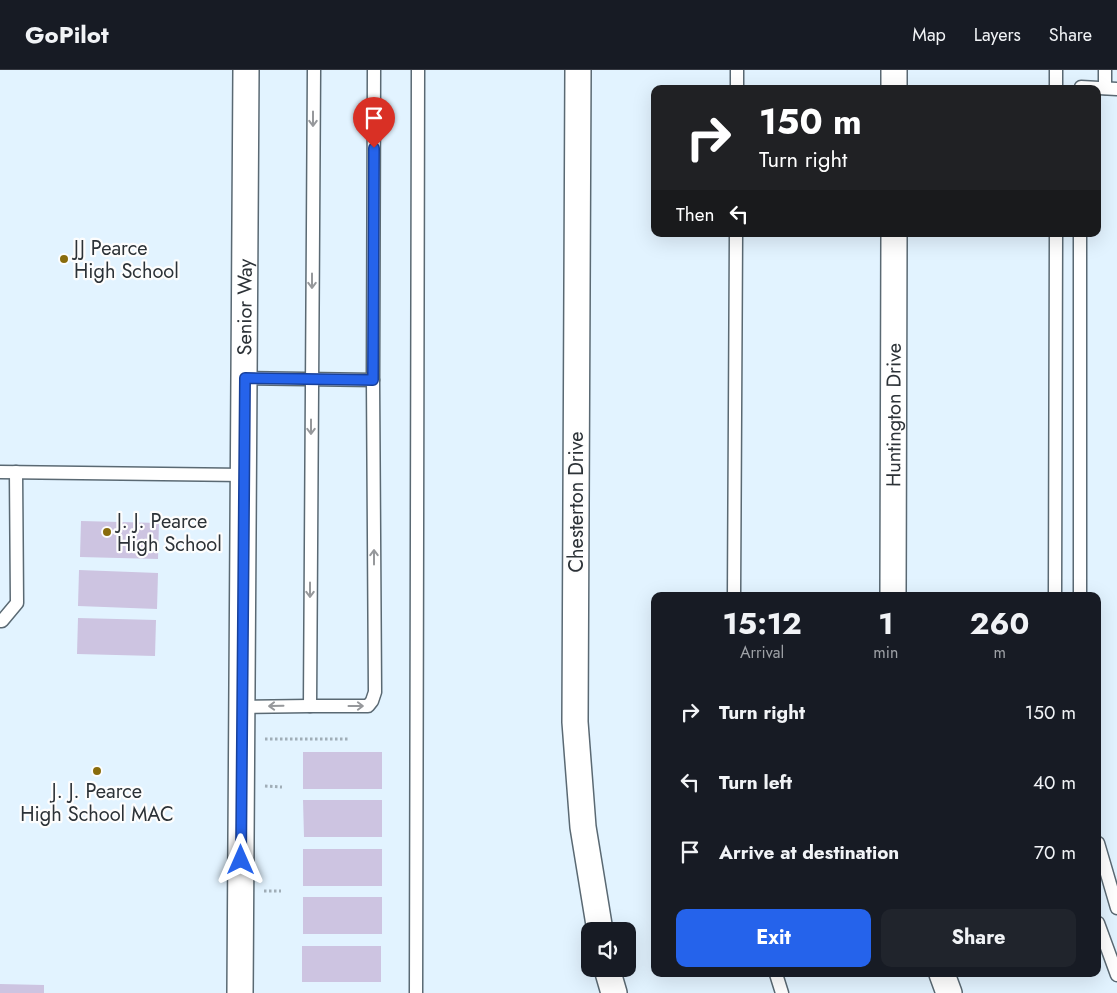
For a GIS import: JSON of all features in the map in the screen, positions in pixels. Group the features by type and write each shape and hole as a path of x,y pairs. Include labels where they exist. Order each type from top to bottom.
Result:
{"street":[{"name":"Senior Way","path":"240,993 246,70"},
{"name":"Chesterton Drive","path":"578,70 575,722 583,827 599,922"},
{"path":"894,70 894,85"},
{"name":"Huntington Drive","path":"893,592 894,237"},
{"path":"609,977 614,993"},
{"path":"943,977 950,993"}],"lane":[{"path":"310,706 314,70"},
{"path":"242,707 368,706 375,692 374,70"},
{"path":"416,993 418,70"},
{"path":"737,70 737,85"},
{"path":"1056,70 1056,85"},
{"path":"1105,70 1111,88"},
{"path":"734,592 736,237"},
{"path":"1055,592 1056,237"},
{"path":"1080,237 1080,592"},
{"path":"245,378 373,380"},
{"path":"0,472 244,474"},
{"path":"0,621 16,603 16,472"},
{"path":"1101,853 1117,908"},
{"path":"1101,931 1117,975"},
{"path":"777,977 782,993"}],"path":[{"path":"257,739 348,739"},
{"path":"257,786 282,787"},
{"path":"256,890 281,891"}],"shaded area":[{"path":"81,521 159,523 158,559 80,557"},
{"path":"79,570 158,573 157,609 78,606"},
{"path":"78,618 156,620 155,656 77,654"},
{"path":"303,752 382,752 382,789 303,789"},
{"path":"303,800 382,800 382,837 304,837"},
{"path":"303,849 382,849 382,886 303,886"},
{"path":"303,897 382,897 382,934 303,934"},
{"path":"302,946 381,946 381,982 302,982"},
{"path":"0,984 44,985 44,993 0,993"}],"place":[{"name":"JJ Pearce High School","path":"64,259"},
{"name":"J. J. Pearce High School","path":"107,532"},
{"name":"J. J. Pearce High School MAC","path":"97,771"}],"route":[{"path":"241,860 245,378 373,380 374,148"}]}
